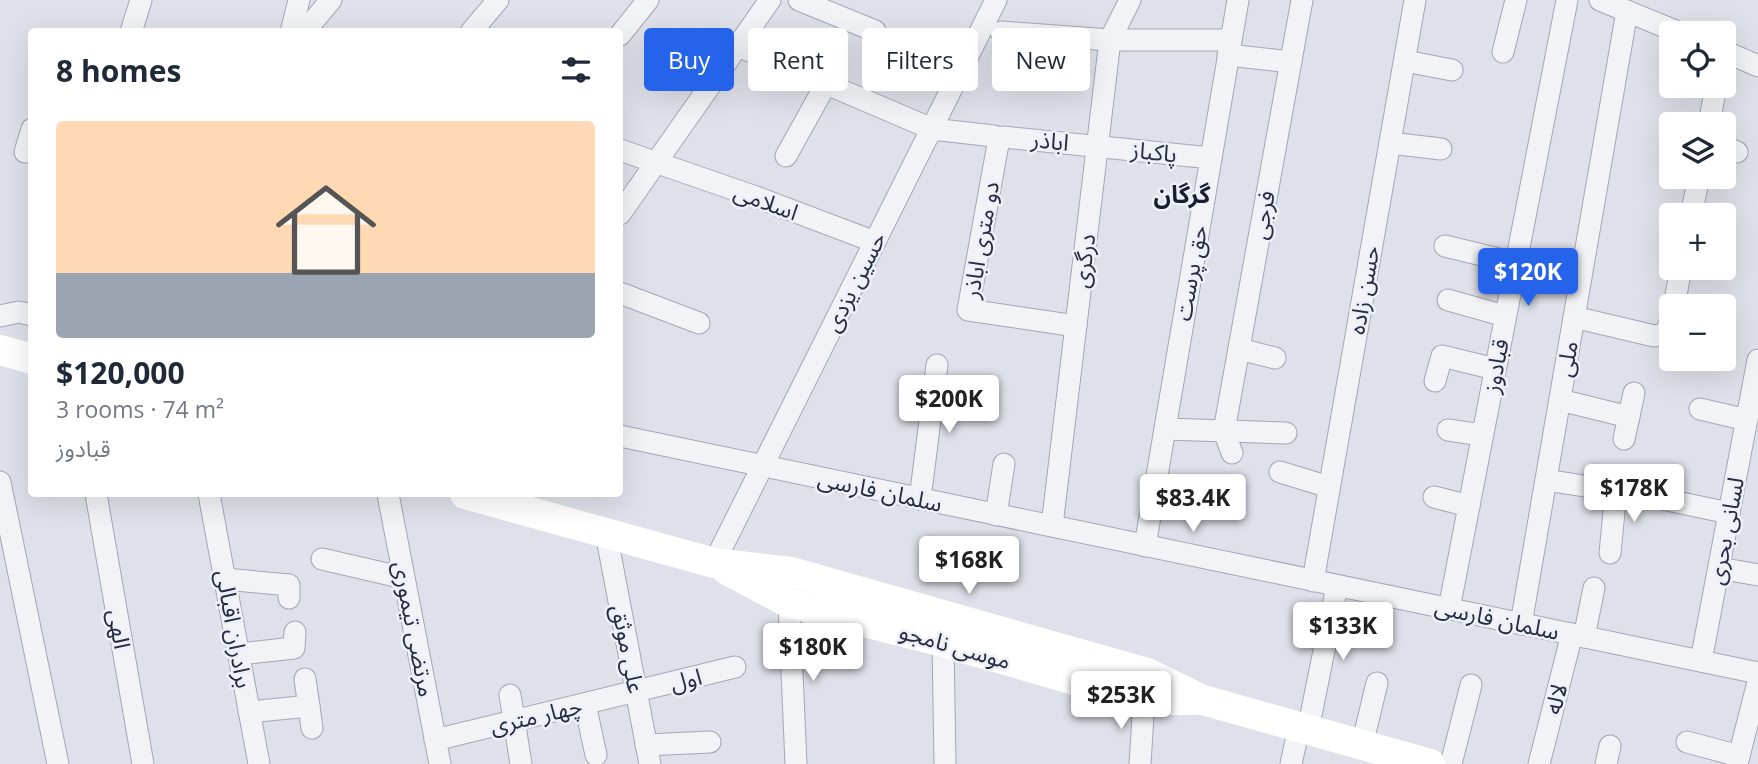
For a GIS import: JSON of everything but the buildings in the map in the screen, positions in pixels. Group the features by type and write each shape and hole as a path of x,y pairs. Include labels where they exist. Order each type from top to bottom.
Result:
{"main road":[{"path":"0,350 28,358"},
{"path":"0,370 28,378"},
{"name":"موسی نامجو","path":"476,497 714,563 792,572 1143,700 1203,700"},
{"name":"موسی نامجو","path":"714,563 789,603 946,629 1147,673 1203,700 1424,763"}],"street":[{"path":"132,28 141,0"},
{"path":"292,28 299,0"},
{"path":"307,28 331,0"},
{"path":"474,28 498,0"},
{"path":"623,31 648,0"},
{"path":"799,0 868,28"},
{"name":"حسین یزدی","path":"714,563 996,0"},
{"name":"درگری","path":"1052,526 1110,40 1130,0"},
{"name":"حق پرست","path":"1145,546 1238,0"},
{"name":"فرجی","path":"1224,431 1302,0"},
{"name":"حسن زاده","path":"1313,581 1415,0"},
{"path":"1503,52 1516,0"},
{"name":"قبادوز","path":"1449,609 1567,0"},
{"path":"1600,0 1659,24"},
{"path":"623,210 738,46 761,4"},
{"name":"ملی","path":"1521,624 1627,11"},
{"path":"1090,39 1229,48 1291,62"},
{"name":"اباذر","path":"738,46 748,50"},
{"path":"1736,56 1758,66"},
{"path":"1405,61 1452,70"},
{"path":"786,156 822,91"},
{"name":"اباذر","path":"842,91 932,129 998,139 1097,146"},
{"name":"دو متری اباذر","path":"998,139 968,310 1076,326"},
{"path":"25,152 28,142"},
{"path":"1390,143 1441,149"},
{"name":"پاکباز","path":"1097,146 1211,158"},
{"name":"اسلامی","path":"623,151 875,242"},
{"path":"1445,246 1515,263"},
{"path":"623,294 699,323"},
{"path":"1448,300 1505,316"},
{"path":"0,316 19,312 28,314"},
{"path":"1574,317 1659,335"},
{"path":"1239,349 1275,358"},
{"path":"1435,381 1442,356 1495,369"},
{"path":"920,499 937,365"},
{"name":"لسانی بحری","path":"1702,661 1729,513 1748,466 1747,420 1758,365"},
{"path":"1625,439 1634,393"},
{"path":"1560,400 1629,417"},
{"path":"1700,409 1747,420"},
{"path":"1165,429 1286,433"},
{"path":"1448,429 1482,435"},
{"path":"1224,431 1232,453"},
{"name":"سلمان فارسی","path":"623,437 1758,673"},
{"path":"996,514 1004,464"},
{"path":"1280,472 1329,487"},
{"path":"1546,480 1653,497 1729,513"},
{"path":"0,533 2,489"},
{"path":"2,489 58,764"},
{"path":"1610,552 1616,491"},
{"name":"الهی","path":"97,497 143,764"},
{"name":"برادران اقبالی","path":"210,497 259,764"},
{"name":"مرتضی تیموری","path":"389,497 440,764"},
{"path":"1434,497 1469,506"},
{"name":"علی موثق","path":"606,533 648,755"},
{"path":"322,559 404,578"},
{"path":"1719,568 1758,575"},
{"path":"225,579 289,585 289,597"},
{"path":"1291,764 1303,729 1337,586"},
{"name":"لاله","path":"1539,764 1594,588"},
{"path":"789,603 796,764"},
{"path":"945,764 946,629"},
{"path":"239,653 294,648 295,632"},
{"name":"اول","path":"636,692 736,667"},
{"path":"305,679 312,728"},
{"path":"1687,742 1738,760 1758,682"},
{"path":"1362,745 1377,683"},
{"path":"1451,764 1471,685"},
{"name":"چهار متری","path":"435,740 636,692"},
{"path":"510,695 521,764"},
{"path":"1140,764 1143,700"},
{"path":"585,704 597,755"},
{"path":"249,712 310,706"},
{"path":"648,755 710,742"}],"district":[{"name":"گرگان","path":"1182,195"}]}
